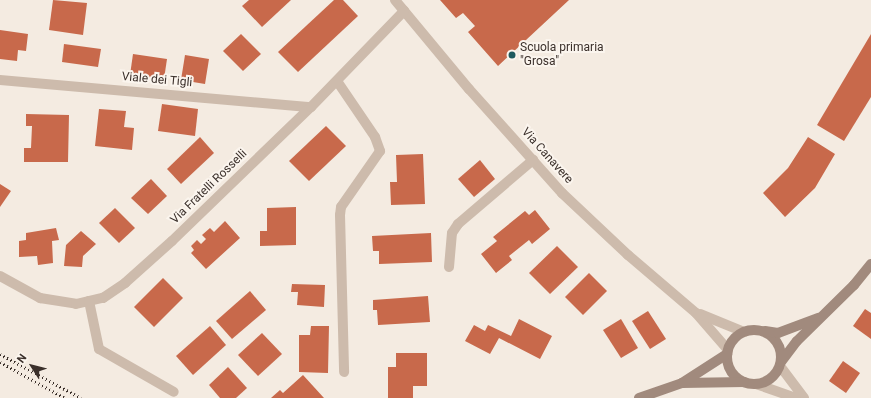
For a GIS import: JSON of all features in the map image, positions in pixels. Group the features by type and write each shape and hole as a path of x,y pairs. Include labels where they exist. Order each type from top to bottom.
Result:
{"street":[{"name":"Via Canavere","path":"395,0 533,160 590,222 696,313 728,352"},
{"name":"Via Fratelli Rosselli","path":"0,276 40,298 76,304 103,298 125,283 311,107 404,11"},
{"name":"Viale dei Tigli","path":"0,80 311,107"},
{"path":"337,81 375,137 380,151 341,207 344,372"},
{"path":"449,267 452,233 458,224 533,160"},
{"path":"756,384 772,378 780,364 797,341 828,312 871,264"},
{"path":"88,301 98,349 174,392"},
{"path":"639,398 682,383 728,352 733,341 744,332 778,332 797,327 828,312"},
{"name":"Via Canavere","path":"696,313 744,332"},
{"path":"763,331 770,335 779,347 780,364 804,398"},
{"path":"728,352 731,371 744,382"},
{"path":"682,383 744,382 756,384 796,398"}],"building":[{"path":"53,0 87,3 83,35 49,30"},
{"path":"249,0 291,0 262,27 242,6"},
{"path":"334,0 343,0 358,16 298,72 278,52"},
{"path":"440,0 569,0 498,66 468,32 475,26 463,13 456,18"},
{"path":"0,30 28,34 26,51 18,50 17,61 0,59"},
{"path":"241,34 261,54 243,71 223,51"},
{"path":"871,34 871,97 844,141 817,125"},
{"path":"64,44 101,49 98,67 62,62"},
{"path":"133,54 167,59 164,79 130,75"},
{"path":"185,55 209,59 205,84 181,80"},
{"path":"162,104 198,109 195,136 158,131"},
{"path":"99,109 126,111 124,127 134,128 132,150 95,146"},
{"path":"26,114 69,115 68,162 24,162 24,148 31,148 32,126 26,126"},
{"path":"326,126 346,146 309,181 289,161"},
{"path":"200,137 214,153 181,184 167,169"},
{"path":"808,137 835,154 815,188 785,217 763,193 788,168"},
{"path":"423,154 425,204 391,205 390,182 397,182 396,155"},
{"path":"480,160 495,179 474,197 458,179"},
{"path":"151,179 167,196 148,214 131,198"},
{"path":"0,184 11,191 0,207"},
{"path":"296,207 296,245 260,246 260,231 267,231 267,208"},
{"path":"115,208 135,228 119,243 99,223"},
{"path":"535,210 550,229 532,244 529,240 509,256 512,260 496,273 481,254 497,241 493,237 525,211 529,215"},
{"path":"225,221 240,238 206,269 191,253 194,250 191,246 197,240 201,244 206,239 202,235 210,228 214,232"},
{"path":"56,228 59,240 52,241 53,263 38,265 37,256 19,257 19,241 26,240 26,233"},
{"path":"81,231 96,244 83,256 82,267 64,266 66,245"},
{"path":"431,233 432,262 379,264 379,251 373,251 372,236"},
{"path":"557,246 578,267 550,294 529,273"},
{"path":"589,273 607,291 583,315 565,297"},
{"path":"163,278 183,298 154,327 134,307"},
{"path":"292,284 325,285 324,307 297,305 298,292 291,292"},
{"path":"250,291 266,310 232,339 216,321"},
{"path":"428,296 430,322 378,325 377,310 373,310 373,300"},
{"path":"865,309 871,313 871,339 853,326"},
{"path":"648,311 666,339 650,349 632,321"},
{"path":"519,319 552,336 540,359 499,338 490,354 465,341 474,325 485,331 488,325 511,336"},
{"path":"621,319 638,348 621,358 603,330"},
{"path":"210,326 226,345 193,375 176,356"},
{"path":"311,326 329,326 328,373 299,372 299,335 310,335"},
{"path":"262,333 282,354 258,376 238,355"},
{"path":"396,353 427,353 427,386 413,386 413,398 388,398 388,367 396,367"},
{"path":"843,361 860,373 846,393 829,381"},
{"path":"228,367 247,388 236,398 220,398 209,385"},
{"path":"303,375 324,398 271,398 280,390 283,393"}],"railway":[{"path":"0,354 81,398"},
{"path":"0,362 65,398"}],"place":[{"name":"Scuola primaria \"Grosa\"","path":"512,55"}]}
